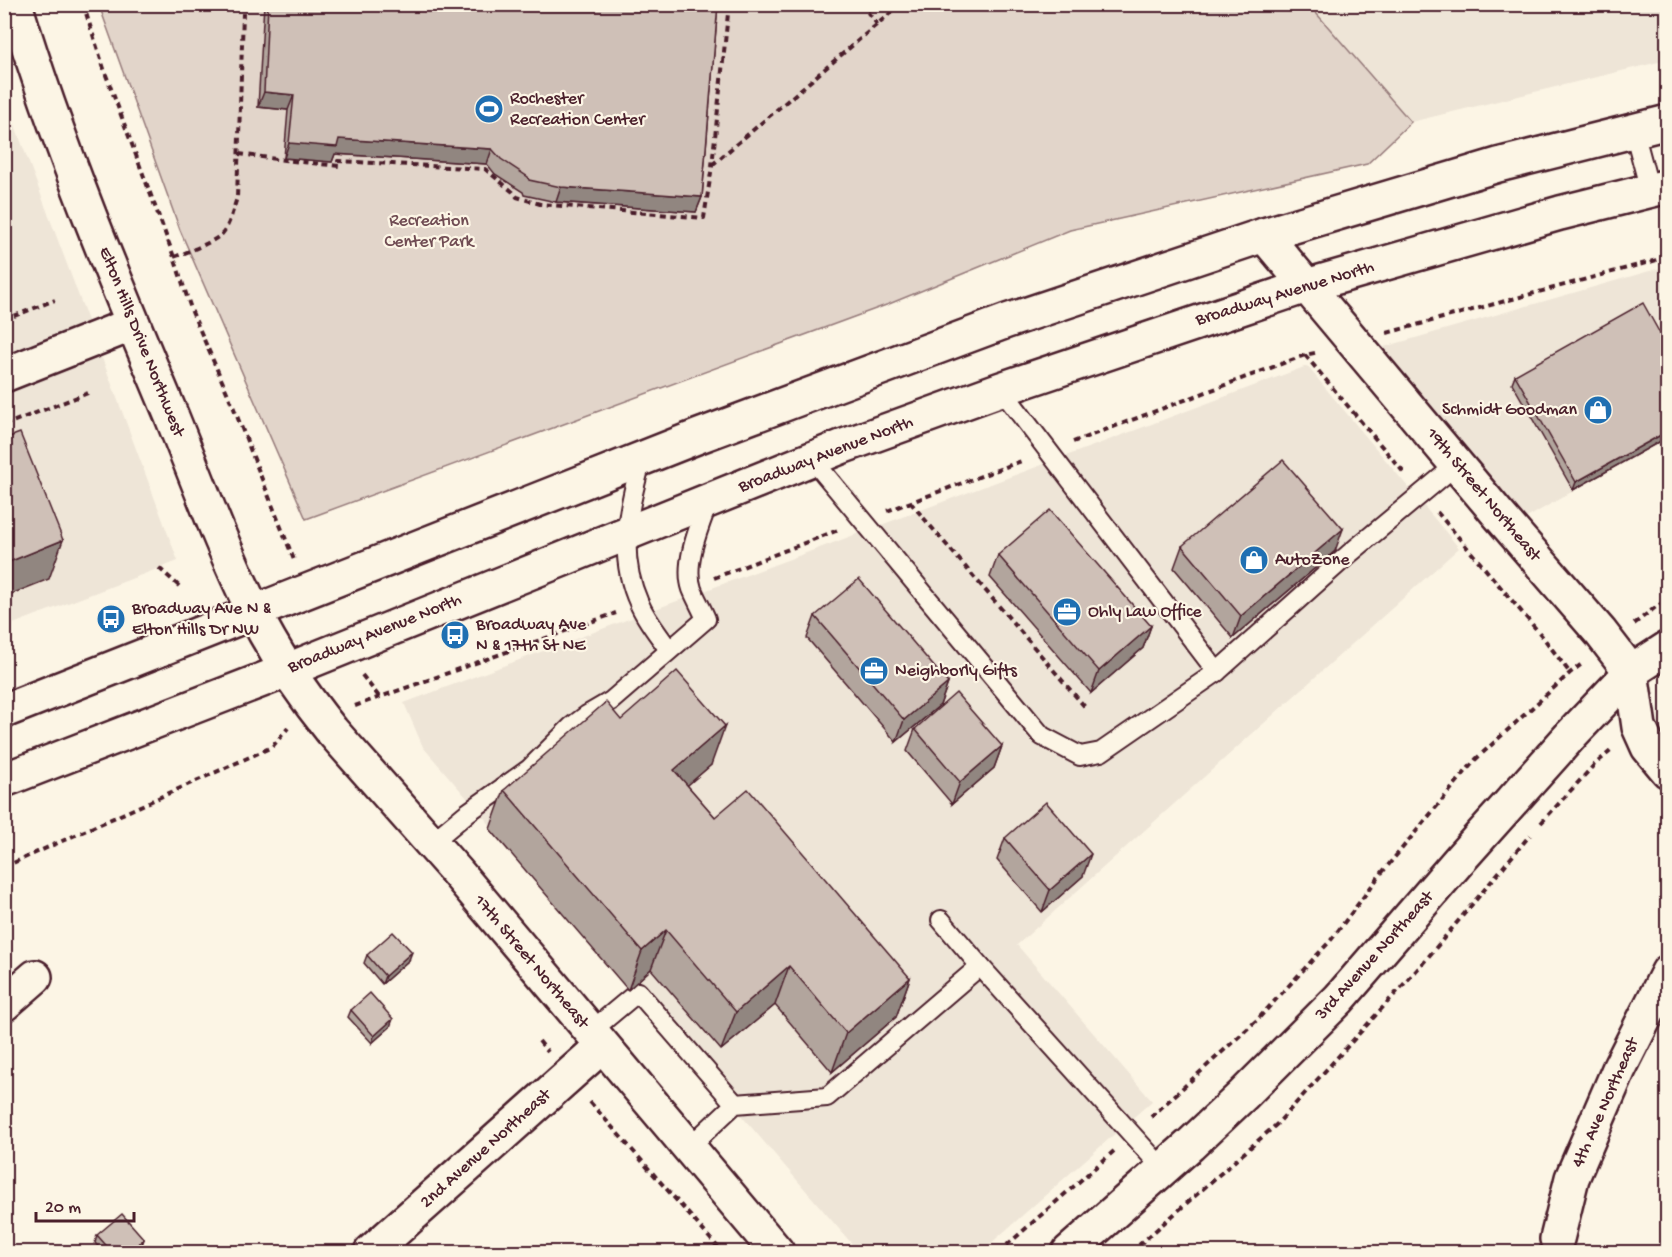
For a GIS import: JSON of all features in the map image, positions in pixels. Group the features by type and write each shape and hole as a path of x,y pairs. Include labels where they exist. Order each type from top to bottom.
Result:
{"main road":[{"name":"Elton Hills Drive Northwest","path":"15,4 36,72 133,324 233,567 254,611 288,670"},
{"path":"4,711 771,408 1007,321 1264,235 1498,165 1668,123"},
{"name":"Broadway Avenue North","path":"4,780 288,670 812,459 1001,389 1306,286 1560,213 1659,188"},
{"name":"19th Street Northeast","path":"1264,235 1456,465 1601,633 1631,672 1639,727 1647,747 1668,771"},
{"path":"4,375 133,324"},
{"name":"3rd Avenue Northeast","path":"1069,1252 1243,1095 1340,999 1564,743 1631,672 1668,648"},
{"name":"17th Street Northeast","path":"288,670 320,717 431,843 777,1252"},
{"name":"4th Ave Northeast","path":"1557,1239 1572,1178 1619,1069 1668,972"},
{"path":"4,1004 34,977"},
{"name":"2nd Avenue Northeast","path":"371,1252 596,1039"}],"lane":[{"path":"1634,131 1659,188"},
{"path":"1001,389 1217,672"},
{"path":"642,459 631,497 626,533 626,560 630,579 640,605 669,650"},
{"path":"812,459 1042,736 1080,756 1101,752 1217,672 1349,554 1456,465"},
{"path":"431,843 466,813 529,769 571,727 619,695 706,619 691,586 690,565 693,546 709,500"},
{"path":"941,920 1163,1169"},
{"path":"688,1148 735,1104 827,1097 980,966"},
{"path":"596,1039 638,992 735,1104"}],"path":[{"path":"83,4 106,75 174,257 192,312 233,406 288,545"},
{"path":"239,154 339,166 338,160 485,169 517,197 540,204 704,218 712,166 729,4"},
{"path":"861,4 877,24"},
{"path":"712,166 901,4"},
{"path":"174,257 222,233 231,217 237,198 243,13"},
{"path":"1085,707 910,502 1305,356 1668,257"},
{"path":"4,321 56,300"},
{"path":"4,425 88,393"},
{"path":"159,568 180,587"},
{"path":"999,1252 1132,1135 1257,1020 1331,940 1380,875 1476,759 1570,673"},
{"path":"4,867 272,747 290,727"},
{"path":"596,1110 722,1252"}],"shaded area":[{"path":"1309,5 1667,5 1667,60 1411,122"},
{"path":"4,96 178,561 5,627 4,627"},
{"path":"1667,266 1667,437 1509,528 1363,353"},
{"path":"1307,366 1459,548 1017,945 1152,1101 981,1252 859,1252 423,747 404,703"}],"green space":[{"name":"Recreation Center Park","path":"99,5 1309,5 1411,122 1367,164 1070,230 889,304 306,519 180,230"}],"building":[{"name":"Rochester Recreation Center","path":"268,4 718,4 702,197 561,187 529,180 528,177 501,159 492,149 339,139 337,147 289,143 294,95 264,92"},
{"name":"Schmidt Goodman","path":"1643,303 1668,348 1668,431 1576,482 1515,375"},
{"path":"20,433 63,540 4,564 4,439"},
{"name":"AutoZone","path":"1283,460 1343,529 1241,616 1182,546"},
{"name":"Ohly Law Office","path":"1050,510 1151,626 1099,671 998,555"},
{"path":"859,579 948,683 904,720 815,616"},
{"path":"677,671 725,726 674,770 715,817 748,789 910,978 846,1033 789,966 736,1012 666,930 642,951 504,790 606,702 621,720"},
{"path":"956,693 1002,746 960,782 915,729"},
{"path":"1046,802 1091,854 1050,890 1005,838"},
{"path":"393,932 412,952 385,976 367,955"},
{"path":"370,993 393,1019 374,1036 351,1010"},
{"path":"122,1214 144,1239 129,1252 112,1252 97,1235"}],"place":[{"name":"Rochester Recreation Center","path":"489,109"},
{"name":"Schmidt Goodman","path":"1598,410"},
{"name":"AutoZone","path":"1254,560"},
{"name":"Ohly Law Office","path":"1067,612"},
{"name":"Broadway Ave N & Elton Hills Dr NW","path":"111,619"},
{"name":"Broadway Ave N & 17th St NE","path":"455,635"},
{"name":"Neighborly Gifts","path":"874,671"}]}
